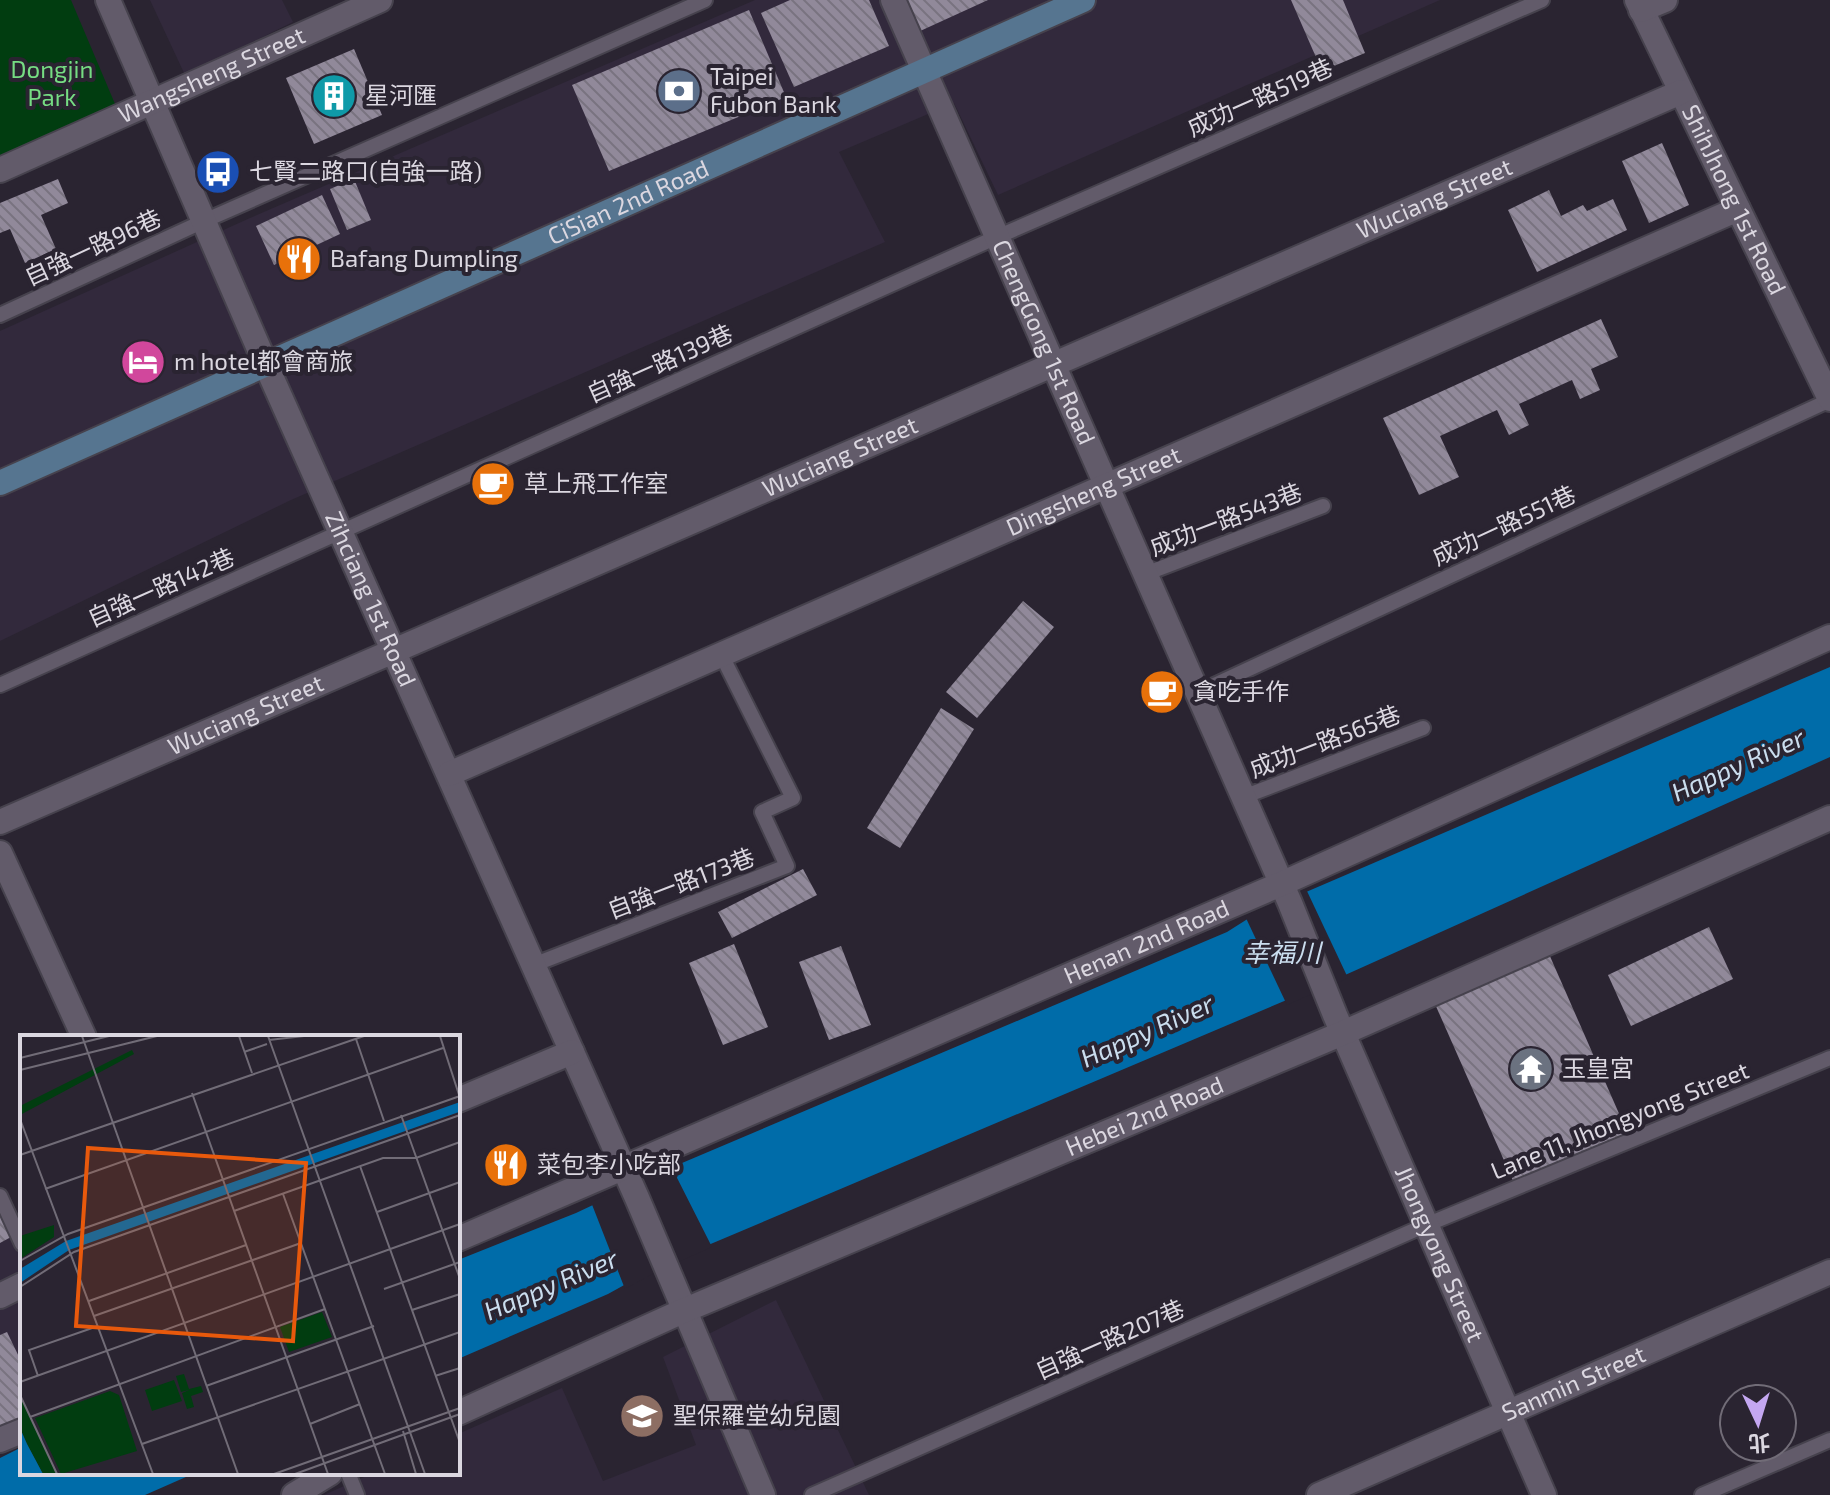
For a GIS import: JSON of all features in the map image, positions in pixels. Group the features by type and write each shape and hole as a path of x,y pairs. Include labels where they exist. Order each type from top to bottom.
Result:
{"street":[{"name":"Zihciang 1st Road","path":"108,0 680,1301"},
{"name":"Wangsheng Street","path":"0,170 380,0"},
{"name":"ChengGong 1st Road","path":"893,0 1286,894"},
{"name":"CiSian 2nd Road","path":"0,483 1083,0"},
{"path":"1639,5 1665,0"},
{"name":"ShihJhong 1st Road","path":"1639,5 1830,400"},
{"name":"Wuciang Street","path":"0,822 1681,92"},
{"name":"Dingsheng Street","path":"449,774 1738,209"},
{"name":"Henan 2nd Road","path":"460,1238 623,1166 1286,894 1830,637"},
{"name":"Hebei 2nd Road","path":"460,1412 680,1301 1830,818"},
{"path":"0,853 83,1035"},
{"name":"Jhongyong Street","path":"1286,894 1339,1024 1544,1495"},
{"path":"460,1099 572,1052"},
{"name":"Sanmin Street","path":"1319,1495 1830,1272"},
{"path":"0,1296 20,1286"},
{"path":"680,1301 763,1495"},
{"path":"0,1440 20,1432"},
{"path":"294,1495 327,1475"}],"lane":[{"name":"自強一路96巷","path":"0,315 204,221 705,0"},
{"name":"成功一路519巷","path":"997,237 1542,0"},
{"name":"自強一路139巷","path":"341,531 997,237"},
{"name":"成功一路551巷","path":"1197,693 1830,400"},
{"name":"成功一路543巷","path":"1145,574 1323,506"},
{"name":"自強一路142巷","path":"0,685 341,531"},
{"name":"自強一路173巷","path":"533,965 787,866 762,812 793,798 721,654"},
{"name":"成功一路565巷","path":"1243,797 1423,728"},
{"name":"Lane 11, Jhongyong Street","path":"1426,1225 1830,1058"},
{"path":"0,1196 20,1240"},
{"name":"自強一路207巷","path":"812,1495 1426,1225"},
{"path":"1702,1495 1830,1440"},
{"path":"349,1475 357,1495"}],"shaded area":[{"path":"150,0 282,0 293,22 185,75"},
{"path":"755,0 1440,0 998,195 954,103 839,152 885,242 291,500 0,641 0,331 250,218"},
{"path":"0,1187 20,1231 20,1420 0,1428"},
{"path":"776,1300 869,1495 324,1495 369,1475 460,1475 460,1433 562,1388 603,1481 696,1445 663,1357"}],"green space":[{"name":"Dongjin Park","path":"0,0 71,0 118,111 0,162"}],"water":[{"name":"幸福川","path":"1830,667 1830,757 1334,980 655,1268 608,1294 460,1358 460,1259 576,1213 682,1163 1227,932 1257,913"},
{"path":"20,1448 20,1475 190,1475 145,1495 0,1495 0,1458"}],"pier":[{"path":"1306,889 1348,978 1287,1005 1245,916"},
{"path":"670,1164 712,1247 625,1289 591,1202"}],"building":[{"path":"790,0 869,0 889,46 794,87 761,13"},
{"path":"903,0 988,0 918,32"},
{"path":"1291,0 1343,0 1365,53 1322,71"},
{"name":"Taipei Fubon Bank","path":"749,10 786,97 609,171 572,85"},
{"name":"星河匯","path":"354,49 382,115 314,144 286,78"},
{"path":"1662,143 1689,205 1649,223 1622,161"},
{"path":"58,179 68,203 41,215 56,249 25,263 10,229 0,233 0,203"},
{"path":"354,179 371,220 347,230 330,189"},
{"path":"1549,190 1561,216 1583,205 1587,211 1613,199 1627,230 1537,272 1508,210"},
{"path":"322,195 340,234 274,265 256,226"},
{"path":"1601,319 1618,357 1591,369 1600,390 1580,399 1572,380 1519,404 1529,425 1509,435 1497,410 1440,436 1459,477 1419,495 1383,418"},
{"path":"1023,601 1054,627 977,718 946,692"},
{"path":"941,708 974,729 900,848 867,828"},
{"path":"803,869 817,895 732,938 718,912"},
{"path":"1709,927 1733,979 1631,1026 1608,975"},
{"path":"734,944 768,1027 723,1045 689,963"},
{"path":"841,946 871,1025 829,1040 799,962"},
{"name":"玉皇宮","path":"1549,954 1628,1134 1514,1183 1435,1004"},
{"path":"0,1215 11,1237 0,1243"},
{"path":"7,1332 20,1359 20,1419 4,1426 0,1425 0,1335"}],"place":[{"name":"Taipei Fubon Bank","path":"679,91"},
{"name":"星河匯","path":"334,96"},
{"name":"七賢二路口(自強一路)","path":"218,172"},
{"name":"Bafang Dumpling","path":"299,259"},
{"name":"m hotel都會商旅","path":"143,362"},
{"name":"草上飛工作室","path":"493,484"},
{"name":"貪吃手作","path":"1162,692"},
{"name":"玉皇宮","path":"1531,1069"},
{"name":"菜包李小吃部","path":"506,1165"},
{"name":"聖保羅堂幼兒園","path":"642,1416"}],"water label":[{"name":"Happy River","path":"1738,765"},
{"name":"Happy River","path":"1147,1031"},
{"name":"Happy River","path":"551,1285"}]}
